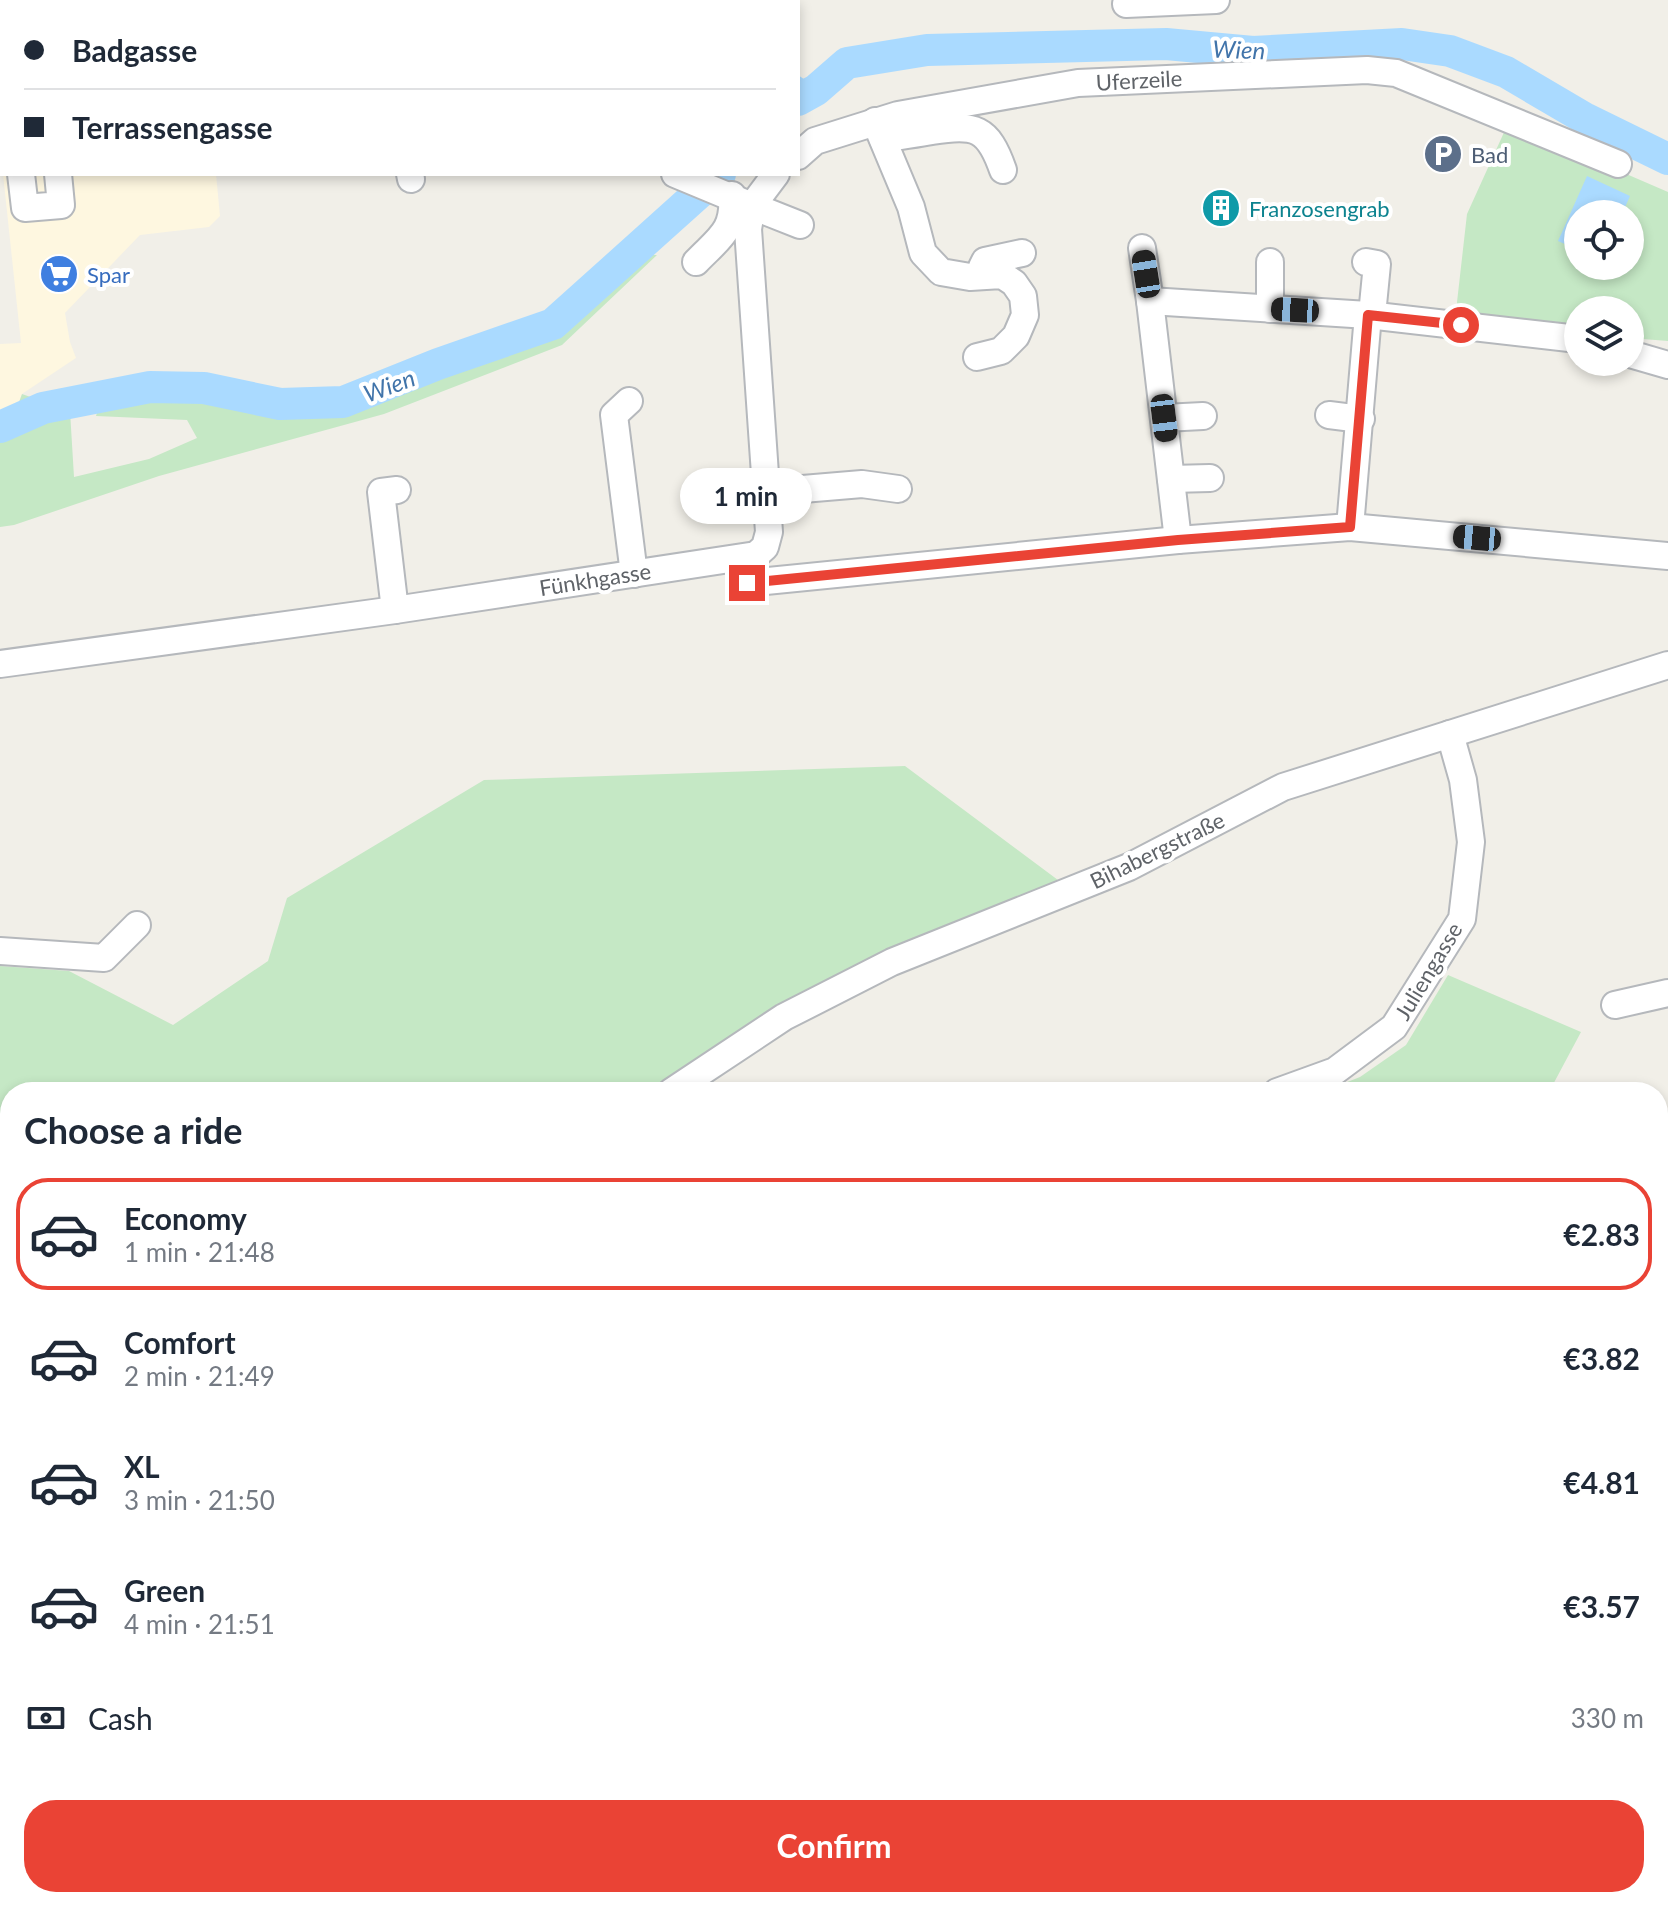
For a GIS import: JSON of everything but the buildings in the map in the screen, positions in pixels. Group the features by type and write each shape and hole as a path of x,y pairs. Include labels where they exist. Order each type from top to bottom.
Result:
{"street":[{"path":"1126,4 1216,0"},
{"name":"Uferzeile","path":"800,154 815,141 879,130 898,115 1078,83 1367,70 1396,73 1618,164"},
{"path":"977,357 1001,351 1016,336 1025,315 1023,296 1014,283 1002,275 970,277 941,272 923,253 911,207 879,130 962,126 975,130 988,139 998,154 1003,170"},
{"path":"21,176 25,208 61,205 58,176"},
{"path":"680,176 800,225"},
{"path":"696,262 731,225 733,214 742,200 773,176"},
{"name":"Fünkhgasse","path":"0,664 395,610 756,555 765,547 769,532 748,229 742,200"},
{"path":"1142,248 1178,540"},
{"path":"981,276 985,261 1022,253"},
{"path":"1270,262 1270,309"},
{"path":"1350,527 1346,475 1361,419 1377,264 1366,262"},
{"path":"1150,301 1370,315 1564,337"},
{"path":"1644,358 1668,365"},
{"path":"629,401 614,415 634,574"},
{"path":"1329,415 1361,419"},
{"path":"1164,418 1203,416"},
{"path":"1171,479 1210,478"},
{"path":"767,492 862,484 898,489"},
{"path":"395,610 381,492 397,490"},
{"path":"747,583 1178,540 1350,527 1668,556"},
{"name":"Bihabergstraße","path":"686,1082 784,1017 892,962 1129,867 1283,787 1668,665"},
{"name":"Juliengasse","path":"1305,1082 1335,1071 1394,1027 1462,919 1471,842 1463,780 1450,734"},
{"path":"0,951 104,958 137,925"},
{"path":"1615,1005 1668,993"}],"shaded area":[{"path":"3,176 216,176 220,216 209,227 140,235 65,313 76,358 22,394 18,405 0,413 0,344 21,343"}],"green space":[{"path":"1506,128 1543,138 1668,192 1668,341 1644,339 1644,296 1564,296 1564,328 1456,311 1467,214"},
{"path":"641,255 657,255 562,345 384,414 159,476 0,527 0,413 18,405 22,394 70,411 74,477 149,459 197,438 187,420 96,416 99,406 158,391 273,414 344,405 548,333"},
{"path":"905,766 1058,880 771,1012 662,1082 0,1082 0,966 69,971 173,1025 268,961 287,898 484,780"},
{"path":"1448,975 1581,1032 1554,1082 1347,1082 1360,1077 1406,1045"}],"water":[{"path":"1587,176 1630,196 1628,200 1576,200"},
{"path":"1564,228 1564,244 1558,241"}],"waterway":[{"name":"Wien","path":"800,99 816,90 847,63 927,50 1166,44 1253,52 1402,44 1450,51 1506,72 1586,119 1668,159"},
{"path":"800,79 816,90"},
{"name":"Wien","path":"0,427 43,408 150,387 204,388 280,404 343,402 438,364 553,324 718,176"}],"place":[{"name":"Bad","path":"1443,154"},
{"name":"Franzosengrab","path":"1221,208"},
{"name":"Spar","path":"59,274"}],"route":[{"path":"747,583 1178,540 1350,527 1368,315 1461,325"}]}
